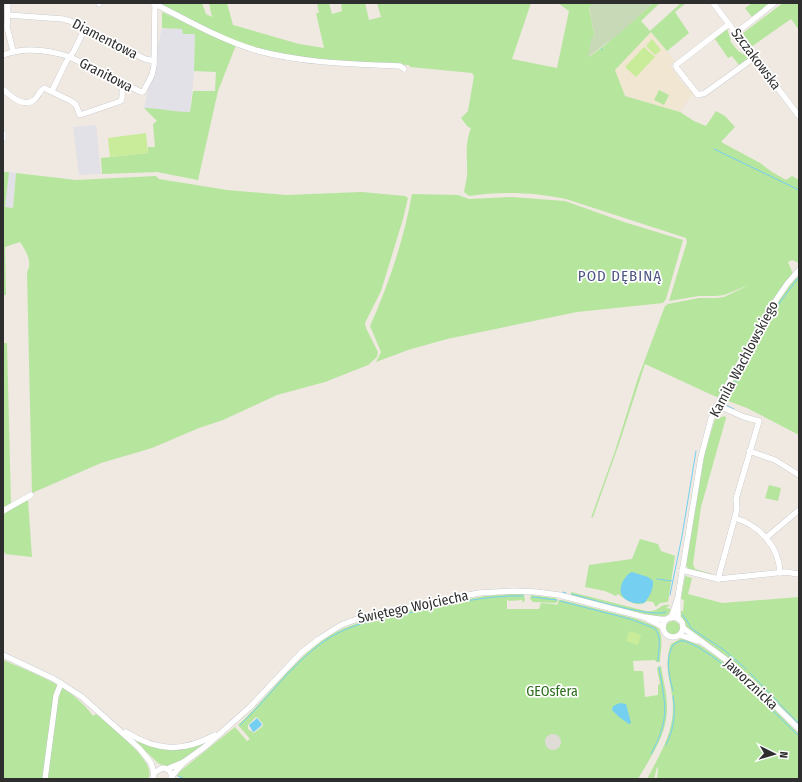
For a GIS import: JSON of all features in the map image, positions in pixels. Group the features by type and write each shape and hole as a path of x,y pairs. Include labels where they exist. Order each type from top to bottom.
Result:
{"street":[{"path":"8,3 8,33 13,51"},
{"name":"Szczakowska","path":"713,3 799,116"},
{"path":"736,33 774,3"},
{"path":"154,4 213,34 255,50 306,60 400,66 404,69"},
{"name":"Granitowa","path":"3,55 13,51 26,50 59,53 143,92 152,75 154,61 156,8 154,4"},
{"name":"Diamentowa","path":"8,15 63,19 70,21 145,59 154,61"},
{"path":"729,24 676,65 676,68 698,95 705,93 754,57"},
{"path":"52,91 85,28"},
{"path":"3,89 10,96 23,102 33,101 44,88 71,101 76,105 80,115 122,101 123,98 121,90 124,83"},
{"path":"3,133 3,139"},
{"name":"Kamila Wachlowskiego","path":"678,619 678,597 682,570 703,445 709,426 727,385 777,297 786,284 799,270"},
{"path":"717,405 759,422 736,500 737,508 718,579"},
{"path":"750,451 775,460 799,475"},
{"path":"3,511 31,495"},
{"path":"766,537 799,510"},
{"path":"734,518 751,525 766,537 777,557 780,572"},
{"path":"682,570 718,579 780,572 799,574"},
{"name":"Świętego Wojciecha","path":"172,777 184,762 222,732 311,645 334,629 365,616 479,593 513,591 559,595 644,617 668,619"},
{"name":"Kamila Wachlowskiego","path":"668,619 678,597"},
{"name":"Świętego Wojciecha","path":"644,617 663,627"},
{"path":"668,619 678,619 682,622 683,628 680,635 674,638 664,633 663,627 668,619"},
{"name":"Jaworznicka","path":"683,628 732,664 799,729"},
{"name":"Jaworznicka","path":"680,635 701,642"},
{"path":"3,655 61,683 87,701 145,754 165,768 172,777"},
{"path":"45,779 56,696 61,683"},
{"path":"115,726 143,742 167,748 196,744 222,732"},
{"path":"145,754 151,763 153,777"},
{"name":"Świętego Wojciecha","path":"153,777 165,768 184,762"}],"shaded area":[{"path":"162,28 183,29 195,34 194,71 190,112 176,112 144,108"},
{"path":"651,32 675,61 670,65 682,83 693,93 680,112 625,96 615,70"},
{"path":"96,125 101,174 79,175 73,127"},
{"path":"9,172 16,173 13,208 5,207"},
{"path":"553,734 560,739 561,742 556,749 553,750 546,745 545,742 550,735"}],"green space":[{"path":"157,3 202,3 206,14 212,17 209,3 227,3 233,25 299,44 324,48 316,13 319,13 317,3 329,3 332,14 342,11 341,3 365,3 369,20 381,17 377,3 531,3 512,59 557,68 569,11 558,3 594,3 589,8 595,38 592,37 589,57 653,3 660,3 641,21 650,31 681,3 686,3 675,12 689,33 667,51 651,32 615,70 625,96 680,112 694,121 706,126 716,111 725,116 735,127 721,142 760,163 786,180 792,176 799,180 799,263 792,260 788,262 795,279 799,277 799,435 747,408 712,395 645,364 620,441 593,517 591,518 615,451 638,378 665,306 668,304 699,298 724,297 749,285 724,295 699,296 669,301 687,242 686,238 566,199 517,193 492,193 469,196 464,192 467,176 468,141 471,128 468,127 461,118 468,111 474,76 472,73 410,67 409,65 314,59 276,53 231,39"},
{"path":"594,3 653,3 619,34 588,57 592,36 595,38 589,7"},
{"path":"752,3 769,3 752,17 745,8"},
{"path":"783,3 799,3 799,30 791,19 751,47 743,33"},
{"path":"162,12 236,45 218,91 198,180 157,172 102,174 101,158 148,153 148,147 155,147 153,124 157,121 144,108 190,112 193,91 215,91 216,72 194,71 195,34 183,34 182,29 162,28"},
{"path":"726,26 731,40 730,41 739,52 753,61 742,69 732,56 728,58 713,36"},
{"path":"652,39 661,50 655,55 646,46"},
{"path":"644,47 655,57 636,77 625,67"},
{"path":"659,90 669,95 664,105 654,100"},
{"path":"146,133 148,153 110,157 108,138"},
{"path":"3,172 9,172 5,207 13,208 16,173 76,180 156,176 159,179 227,190 286,195 362,192 405,196 408,198 403,219 381,291 365,323 378,352 377,357 368,365 325,382 277,395 223,420 199,428 152,448 101,463 32,493 27,272 29,268 29,260 20,242 5,247 6,295 3,295"},
{"path":"412,194 458,195 469,199 512,197 565,201 624,222 683,240 666,299 663,303 577,312 447,339 408,350 376,362 381,352 370,326 395,261 405,228"},
{"path":"3,343 7,343 11,504 3,507"},
{"path":"725,416 726,418 701,507 693,564 695,569 712,574 712,576 689,569 686,566 705,451 715,419"},
{"path":"769,485 781,488 778,501 765,498"},
{"path":"28,500 32,557 5,554 3,547 3,513"},
{"path":"640,539 658,544 661,551 675,556 668,602 660,603 656,607 653,602 647,601 636,604 628,601 618,594 616,596 605,591 585,587 589,565 632,559"},
{"path":"685,576 692,578 688,594 722,603 799,597 799,725 751,677 685,626 679,611 683,611 684,600 681,599"},
{"path":"571,592 646,611 654,611 663,605 670,605 666,608 671,609 668,615 659,616 658,618 571,596"},
{"name":"GEOsfera","path":"524,594 525,600 523,603 522,600 509,601 507,599 507,609 539,609 541,603 557,605 559,600 562,600 637,619 657,627 661,635 662,644 660,662 656,662 655,660 633,661 634,671 643,671 645,697 658,695 658,685 660,684 657,668 661,666 666,696 667,716 658,744 638,779 183,779 177,776 179,772 235,727 247,741 250,739 238,725 296,663 322,641 336,632 360,622 403,612 407,617 407,611 485,596","holes":["256,717 263,726 254,733 248,729 248,725"]},
{"path":"531,595 555,598 558,600 556,603 533,602 530,599"},
{"path":"670,621 676,621 680,625 680,631 676,635 670,635 666,631 666,625"},
{"path":"629,631 641,635 638,645 626,641"},
{"path":"680,639 692,642 707,650 724,663 760,695 799,734 799,779 657,779 657,767 654,779 647,779 671,727 673,699 668,661 671,644"},
{"path":"3,660 52,682 75,697 93,716 96,714 131,744 140,754 146,763 149,772 148,779 3,779"},
{"path":"134,740 153,747 170,750 188,748 207,741 182,759 168,766 158,763"}],"water":[{"path":"632,572 648,577 653,581 651,593 644,603 633,603 622,596 621,587 623,581"},
{"path":"620,703 626,704 631,723 629,724 612,710 613,706"},
{"path":"257,718 262,725 253,732 249,725"}],"waterway":[{"path":"714,149 799,190"},
{"path":"734,409 724,404 725,401 780,302 799,277"},
{"path":"670,595 682,536 696,451"},
{"path":"657,579 672,581"},
{"path":"572,594 635,610 659,613 666,612"},
{"path":"408,613 479,599 523,596"},
{"path":"532,597 557,600"},
{"path":"560,601 630,619 654,628 657,631 659,639 658,661"},
{"path":"240,725 300,661 327,640 342,631 357,625 404,614"},
{"path":"683,615 692,629 724,650 746,669"},
{"path":"673,691 669,673 669,656 673,645 680,641 685,641 698,647 736,675 799,736"},
{"path":"651,754 662,730 665,711 659,667"},
{"path":"750,673 799,724"},
{"path":"666,745 674,721 673,696"},
{"path":"178,776 185,779"}],"district":[{"name":"POD DĘBINĄ","path":"620,276"}]}
